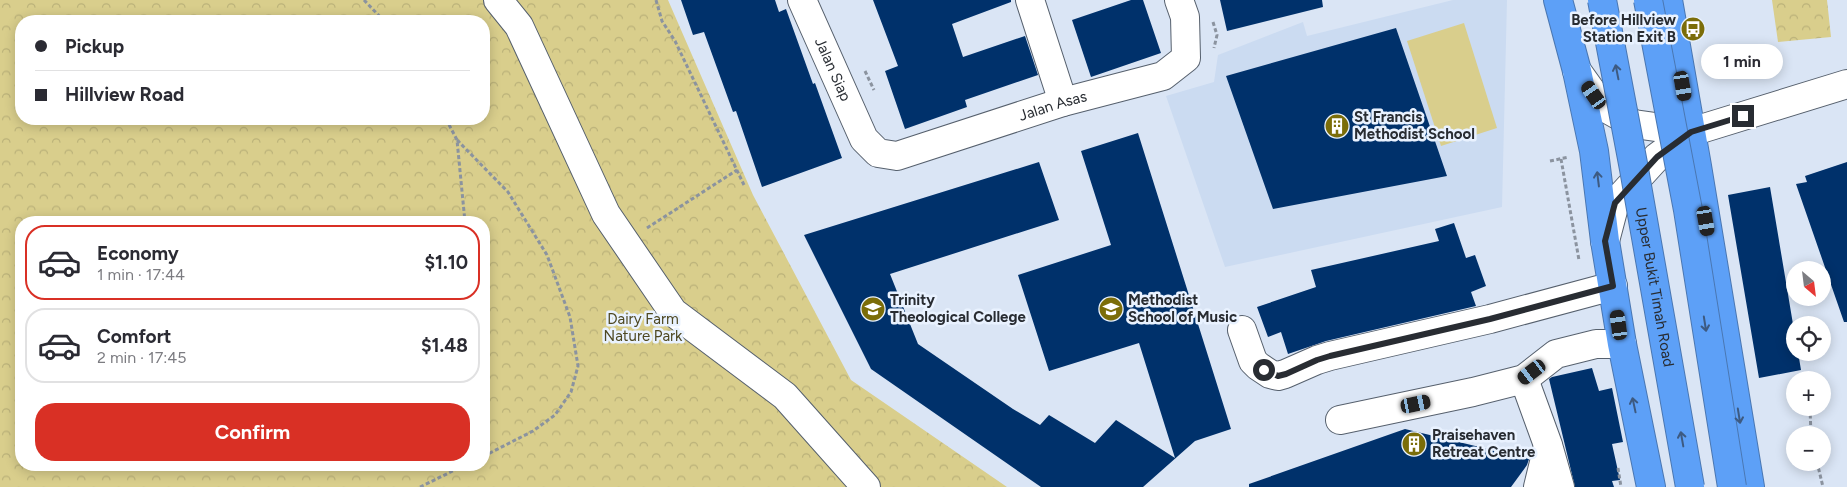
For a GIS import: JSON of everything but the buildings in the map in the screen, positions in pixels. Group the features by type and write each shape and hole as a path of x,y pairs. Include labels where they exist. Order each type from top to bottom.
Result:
{"highway":[{"path":"1558,0 1577,71 1594,151 1605,241 1622,344 1652,487"},
{"name":"Upper Bukit Timah Road","path":"1602,0 1626,121 1690,487"},
{"path":"1648,0 1688,210 1732,487"},
{"path":"1668,0 1750,487"}],"street":[{"path":"498,0 519,26 606,214 673,312 786,396 866,487"},
{"name":"Jalan Siap","path":"802,0 864,139"},
{"path":"1030,0 1063,102"},
{"name":"Jalan Asas","path":"864,139 878,153 897,156 1063,102 1163,76 1186,58 1185,17 1179,0"},
{"path":"1577,71 1602,106 1634,124 1691,132"},
{"path":"1605,241 1615,203 1657,157 1691,132 1847,84"},
{"path":"1242,330 1253,361 1264,370 1278,376 1330,356 1490,319 1613,286"},
{"path":"1340,420 1473,392 1524,379 1556,354 1596,344 1622,344"},
{"path":"1524,379 1548,445 1560,487"},
{"path":"1538,487 1548,445"}],"path":[{"path":"364,0 378,15"},
{"path":"656,0 662,21 675,41 744,185"},
{"path":"863,67 874,92"},
{"path":"449,125 457,140 508,192 547,255 570,317 578,366 570,392 555,414 533,431 490,453"},
{"path":"457,140 464,216"},
{"path":"1550,161 1561,159"},
{"path":"656,221 737,170"},
{"path":"420,487 453,471"},
{"path":"1820,471 1823,487"}],"shaded area":[{"path":"1453,0 1507,0 1502,207 1225,267 1166,96 1214,82 1218,55 1303,22 1307,36"}],"green space":[{"name":"Dairy Farm Nature Park","path":"0,0 668,0 753,195 851,380 1007,487 0,487"},
{"path":"1772,0 1827,0 1831,37 1778,42"},
{"path":"1464,23 1497,128 1441,146 1407,41"}],"place":[{"name":"Before Hillview Station Exit B","path":"1693,29"},
{"name":"St Francis Methodist School","path":"1337,126"},
{"name":"Trinity Theological College","path":"873,309"},
{"name":"Methodist School of Music","path":"1111,309"},
{"name":"Praisehaven Retreat Centre","path":"1414,444"}],"route":[{"path":"1264,370 1278,376 1330,356 1490,319 1613,286 1605,241 1615,203 1657,157 1691,132 1743,116"}]}
